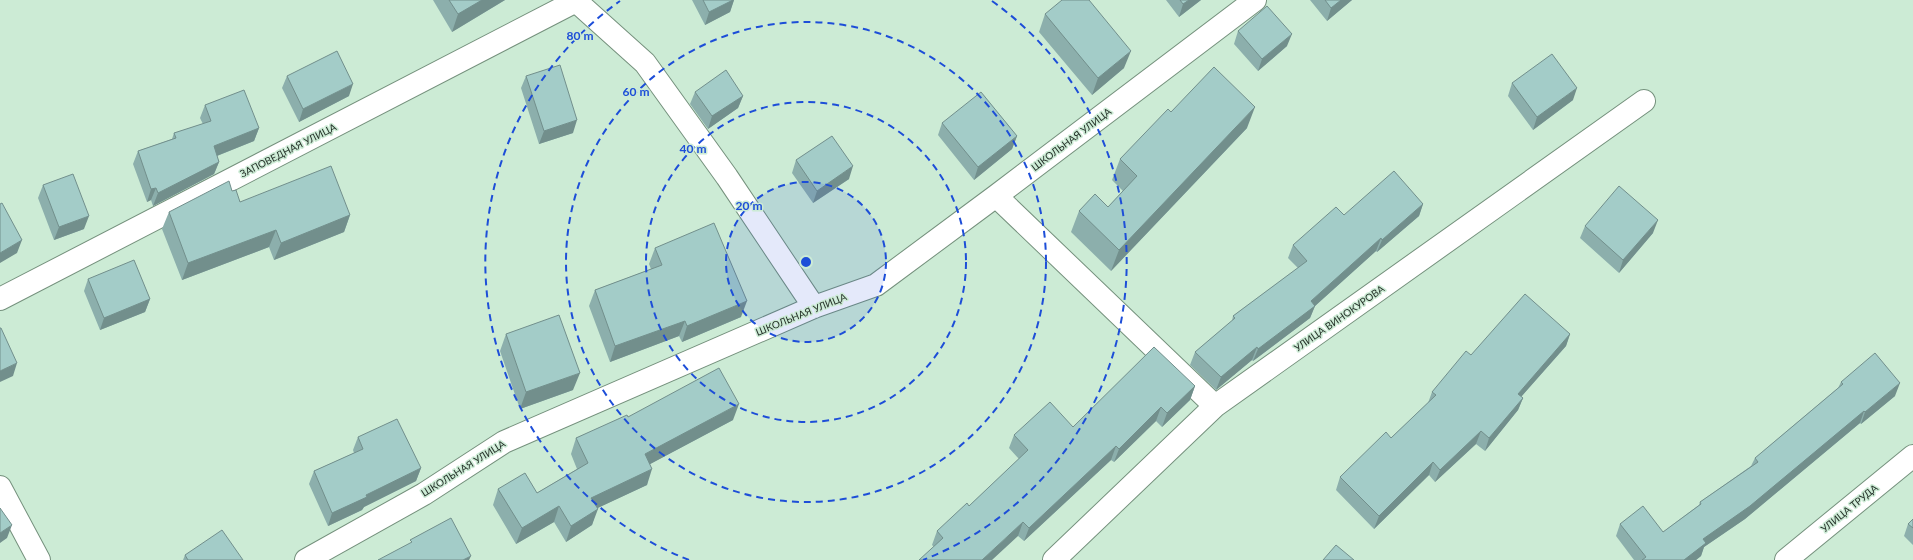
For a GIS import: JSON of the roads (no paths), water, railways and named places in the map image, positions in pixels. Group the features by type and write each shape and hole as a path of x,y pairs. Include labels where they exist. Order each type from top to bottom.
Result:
{"street":[{"name":"ШКОЛЬНАЯ УЛИЦА","path":"306,560 424,494 504,442 814,307 876,285 1255,0"},
{"path":"577,1 645,63 727,177 814,307"},
{"name":"ЗАПОВЕДНАЯ УЛИЦА","path":"0,299 577,1"},
{"name":"УЛИЦА ВИНОКУРОВА","path":"1054,560 1215,406 1644,101"},
{"path":"996,196 1215,406"},
{"name":"УЛИЦА ТРУДА","path":"1786,560 1913,456"},
{"path":"0,487 39,560"}]}
